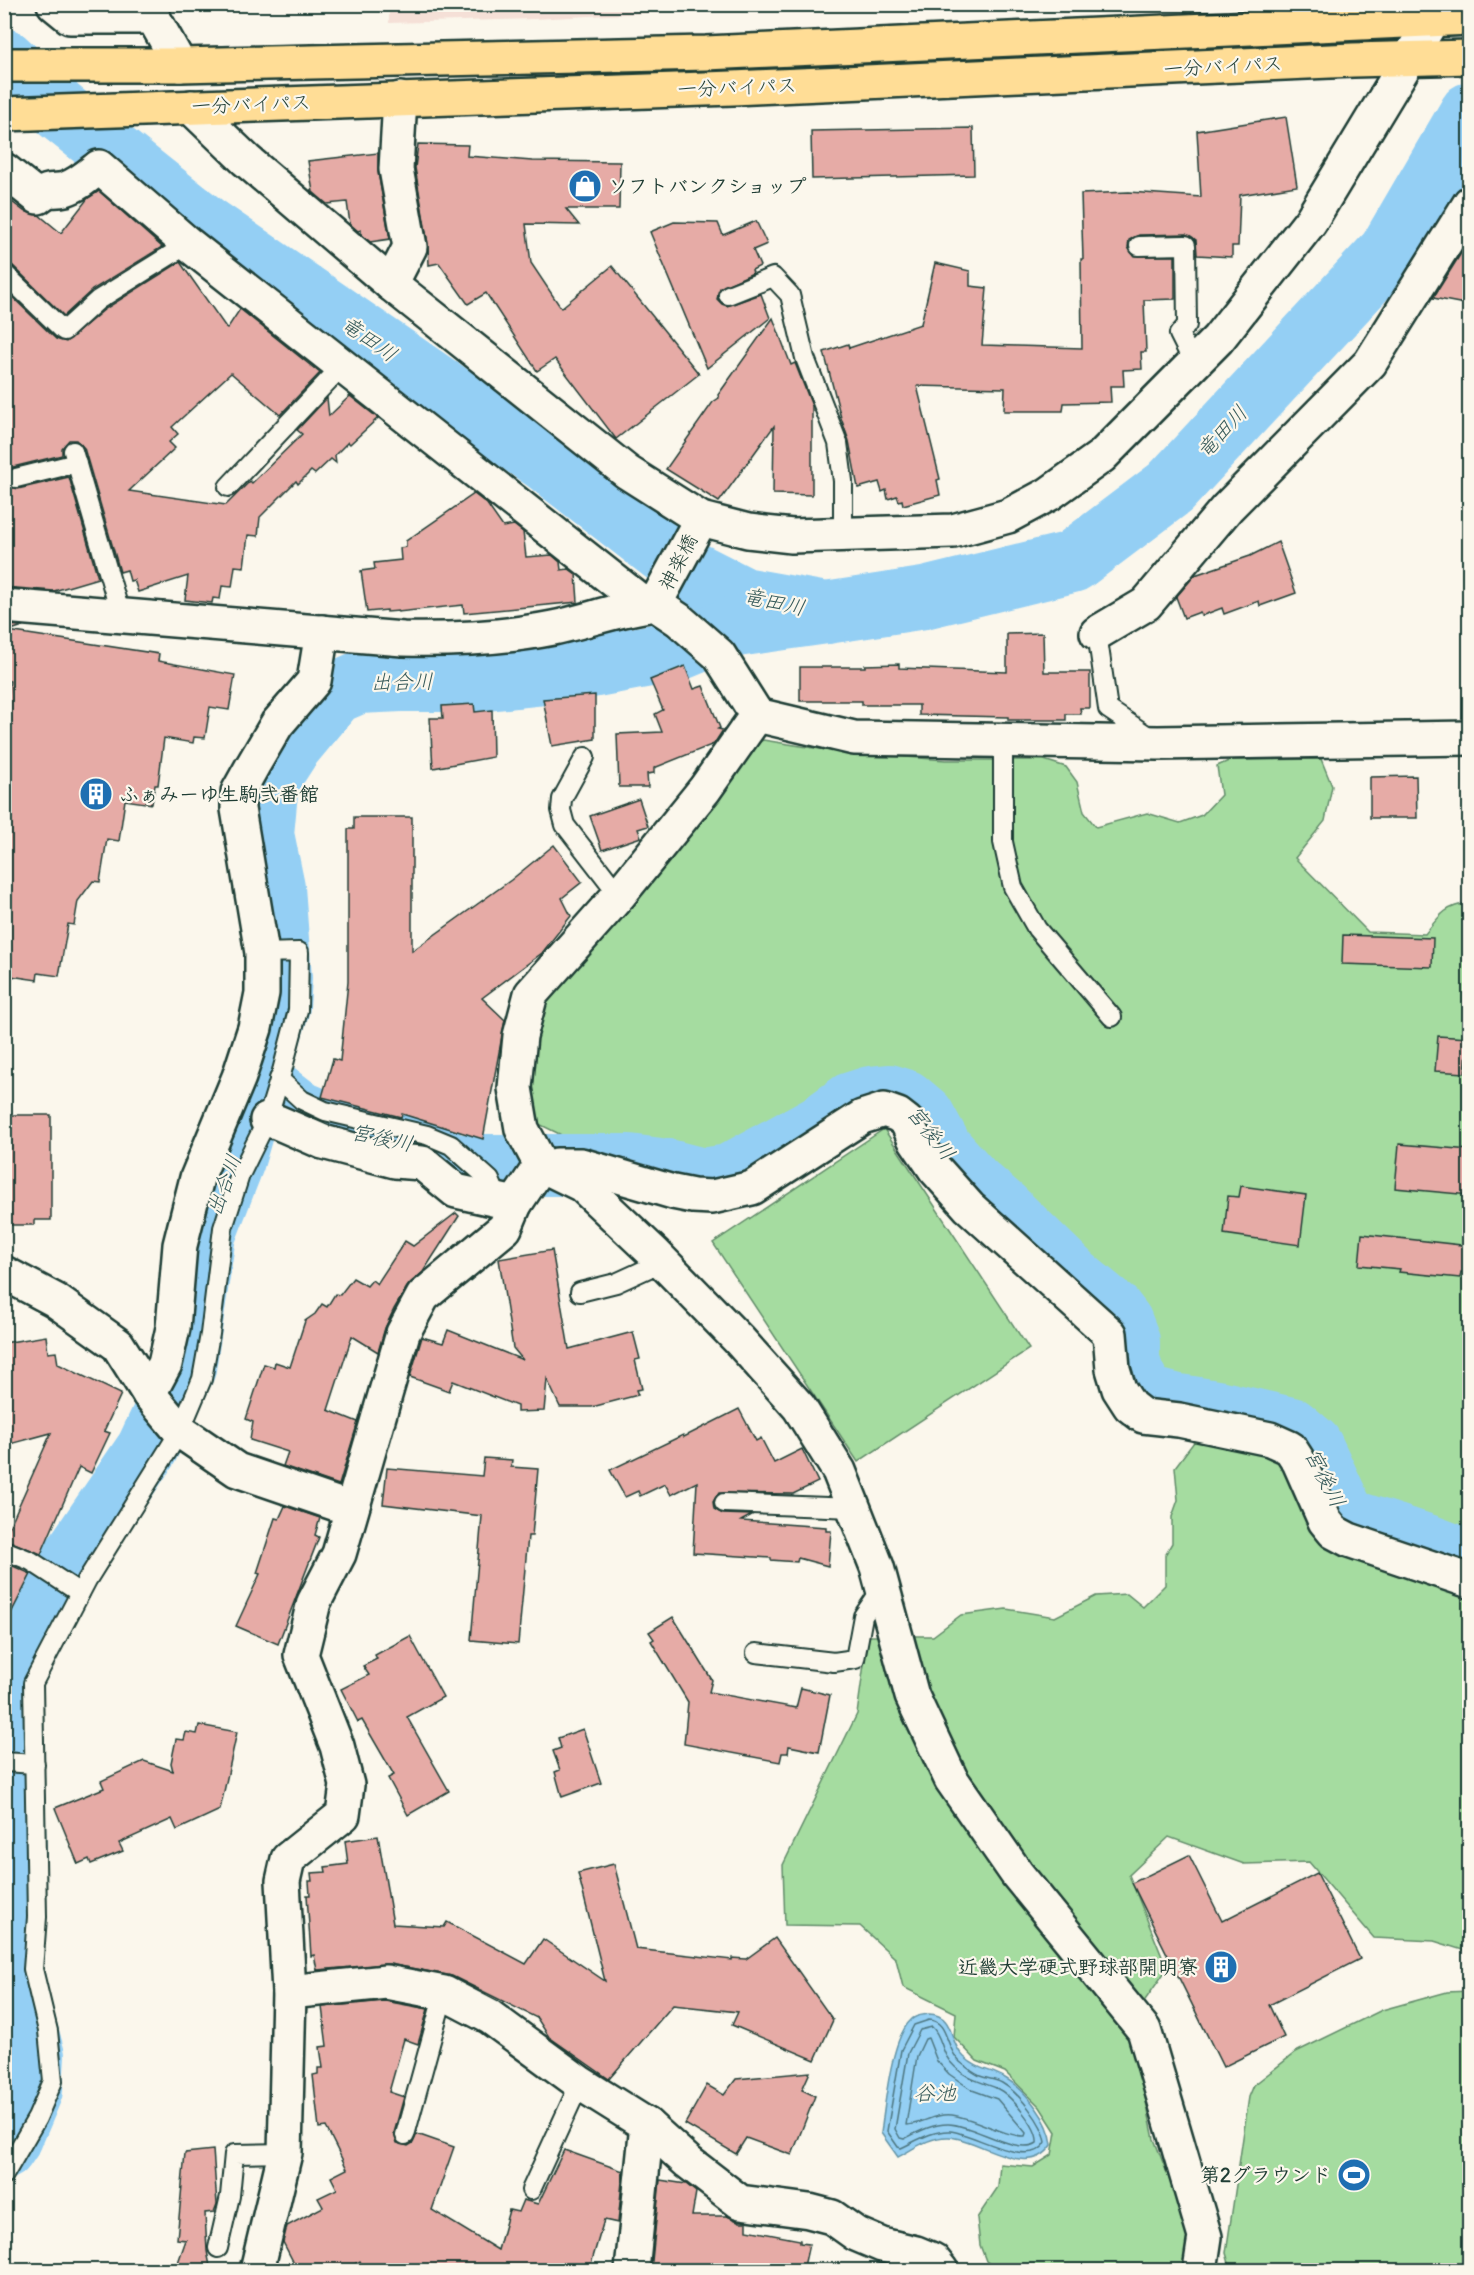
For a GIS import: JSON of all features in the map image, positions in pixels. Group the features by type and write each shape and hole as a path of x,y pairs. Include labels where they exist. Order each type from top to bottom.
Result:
{"highway":[{"name":"一分バイパス","path":"4,65 180,65 706,53 1437,12 1470,18"},
{"name":"一分バイパス","path":"6,114 1470,57"}],"street":[{"path":"54,4 70,17 153,11 180,65"},
{"path":"191,107 246,160 391,284 627,472 701,519 748,531 792,536 953,531 1008,516 1048,494 1102,456 1194,364 1244,309 1310,222 1437,12"},
{"path":"391,284 410,247 396,169 400,99"},
{"path":"4,170 38,197 48,189 64,189 78,183 99,167 188,244 719,655 757,715 854,738 1158,743 1470,738"},
{"path":"1097,633 1146,604 1227,508 1370,363 1460,236 1470,204"},
{"name":"神楽橋","path":"660,610 701,519"},
{"path":"4,606 402,639 462,640 512,635 660,610"},
{"path":"149,1394 165,1364 173,1328 180,1245 197,1178 239,1077 255,1028 262,993 262,953 238,810 238,792 278,724 314,681 322,632"},
{"path":"757,715 705,789 619,895 531,994 520,1036 515,1089 522,1129 541,1165 582,1185 739,1340 799,1407 839,1471 877,1567 912,1696 951,1779 1017,1874 1144,2030 1205,2237 1200,2271"},
{"path":"257,2271 285,2153 289,1992 283,1881 288,1859 343,1815 346,1785 338,1746 301,1655 314,1602 339,1554 403,1333 423,1296 506,1228 507,1202 541,1165 581,1165 674,1192 712,1197 752,1188 862,1117 884,1110 897,1115 907,1122 914,1138 935,1169 969,1207 1110,1334 1113,1369 1119,1389 1130,1406 1143,1416 1179,1420 1270,1439 1290,1448 1299,1462 1325,1521 1334,1532 1349,1540 1470,1581"},
{"path":"267,1120 278,1122 323,1142 395,1161 422,1163 456,1191 507,1202"},
{"path":"4,1273 55,1300 118,1345 149,1394 180,1431 237,1470 351,1509"},
{"path":"289,1992 386,1982 444,1993 490,2017 580,2083 647,2125 688,2162 740,2202 809,2211 832,2217 856,2234 882,2245 916,2253 933,2260 941,2271"},
{"path":"632,2271 647,2125"}],"lane":[{"path":"4,273 64,332 98,300 188,244"},
{"path":"1139,246 1186,245 1187,325 1179,334 1194,364"},
{"path":"728,294 773,277 790,295 805,358 838,443 843,482 843,534"},
{"path":"228,487 343,365"},
{"path":"16,478 75,457 121,616"},
{"path":"1097,633 1108,709 1158,743"},
{"path":"1003,741 1003,842 1013,887 1037,929 1112,1017"},
{"path":"585,757 562,799 561,810 565,825 619,895"},
{"path":"4,2175 37,2118 53,2081 48,2031 33,1969 37,1917 33,1683 80,1593 180,1431 202,1379 223,1228 240,1175 267,1120 298,1010 299,952 262,953"},
{"path":"279,1079 302,1100 325,1111 427,1135 451,1144 490,1180 507,1202"},
{"path":"580,1292 616,1283 662,1262"},
{"path":"724,1503 854,1508"},
{"path":"4,1550 31,1561 80,1593"},
{"path":"756,1653 834,1662 855,1659 863,1616 883,1587"},
{"path":"4,1762 35,1764"},
{"path":"405,2135 444,1993"},
{"path":"531,2190 580,2083"},
{"path":"218,2248 230,2196 234,2154 285,2153"}],"shaded area":[{"path":"389,4 793,5 533,19 389,23"}],"green space":[{"path":"763,740 839,752 946,760 1044,760 1066,767 1077,782 1084,812 1096,827 1147,813 1180,823 1202,815 1221,795 1217,766 1231,760 1321,759 1332,786 1325,821 1295,858 1368,932 1425,934 1448,909 1469,903 1469,1556 1362,1518 1348,1510 1323,1454 1305,1427 1252,1410 1180,1400 1150,1391 1140,1379 1137,1339 1124,1312 1013,1215 954,1155 926,1103 890,1085 856,1094 728,1168 690,1170 652,1156 617,1155 586,1147 539,1124 531,1089 535,1024 556,982 748,750"},
{"path":"884,1129 1029,1349 858,1462 713,1243"},
{"path":"1197,1438 1245,1448 1282,1460 1308,1517 1469,1595 1469,1952 1434,1941 1374,1938 1309,1862 1244,1864 1169,1837 1129,1875 1167,1969 1124,2030 1134,2046 1154,2139 1193,2241 1183,2270 998,2270 986,2261 980,2245 977,2218 998,2187 1000,2164 1033,2167 1052,2155 1056,2132 1040,2107 1005,2072 977,2061 954,2037 956,2013 903,1987 896,1959 860,1926 785,1925 783,1865 857,1714 868,1636 933,1636 961,1615 1006,1609 1055,1617 1096,1596 1127,1594 1143,1607 1165,1585 1165,1555 1172,1543 1172,1517 1178,1500 1175,1467"},
{"name":"第2グラウンド","path":"1469,1991 1469,2270 1231,2270 1226,2253 1249,2097 1254,2085 1296,2052 1382,2010 1447,1992"}],"water":[{"name":"谷池","path":"929,2014 944,2019 964,2057 975,2065 1013,2083 1029,2098 1042,2116 1050,2136 1052,2145 1042,2155 1030,2159 1017,2159 962,2139 942,2137 898,2157 881,2133 890,2073 898,2041 904,2029 915,2017"}],"building":[{"path":"1286,117 1297,186 1240,195 1238,246 1232,246 1232,257 1197,255 1196,240 1186,234 1139,235 1129,240 1128,247 1134,256 1175,256 1175,299 1144,300 1146,352 1141,352 1142,369 1123,370 1124,386 1110,386 1111,402 1064,403 1063,411 1004,411 1005,388 917,386 940,479 937,480 940,495 903,505 902,500 899,501 897,496 888,499 886,490 882,492 879,482 858,488 849,441 824,352 848,344 849,348 921,324 935,263 970,271 970,286 987,288 982,345 1082,348 1081,194 1129,192 1201,197 1197,131"},
{"path":"973,128 974,175 812,179 811,131"},
{"path":"418,144 468,145 467,156 532,161 620,162 619,209 566,209 579,225 526,224 531,263 561,308 612,266 699,374 616,439 555,359 537,371 486,293 468,304 439,263 429,265 428,244 415,168"},
{"path":"378,153 378,172 390,239 370,242 361,234 361,230 358,231 350,224 347,202 327,204 313,192 308,161"},
{"path":"99,191 162,247 92,290 64,316 12,265 4,262 4,196 24,211 39,215 61,233 88,198"},
{"path":"756,221 767,244 753,250 760,266 752,270 753,273 720,288 717,299 727,306 761,294 770,318 707,368 650,232 674,222 718,223 723,235"},
{"path":"1470,239 1470,305 1433,298"},
{"path":"180,262 227,329 240,309 320,373 280,415 231,373 172,427 178,434 169,442 175,448 129,491 226,505 302,434 297,430 327,398 329,416 350,396 378,418 335,455 336,463 331,459 315,474 311,471 298,484 296,481 260,517 258,536 248,535 244,567 235,566 232,587 222,586 220,599 213,598 212,603 185,600 188,576 138,592 134,580 130,581 127,570 120,572 84,448 76,440 69,440 62,448 62,455 13,467 8,470 5,480 8,486 18,489 69,477 98,578 54,591 4,587 4,289 56,339 66,342 105,309"},
{"path":"773,318 791,365 795,363 812,406 812,495 773,494 774,426 719,502 666,469 713,402 719,398 718,395"},
{"path":"474,494 487,504 503,527 514,525 523,532 526,557 552,555 560,562 561,570 569,569 576,574 578,602 464,613 463,605 398,612 387,612 387,610 367,612 361,571 375,569 374,563 401,560 400,548 406,547 406,541"},
{"path":"1278,542 1296,593 1260,606 1259,601 1224,614 1222,608 1201,616 1200,612 1184,618 1176,597 1195,575 1250,556"},
{"path":"4,625 23,626 8,631 159,654 158,661 235,675 229,710 210,707 205,738 194,737 193,743 164,738 158,785 155,785 152,804 125,800 119,841 107,839 100,882 93,881 78,901 74,925 68,924 59,976 38,973 37,980 4,975 4,728 10,681 4,680"},
{"path":"1043,633 1044,672 1090,672 1090,708 1080,708 1081,714 1066,714 1066,720 1008,720 1008,717 919,715 919,705 862,705 862,701 800,701 800,667 865,667 865,665 899,664 899,668 1007,672 1007,634"},
{"path":"685,666 694,689 703,686 720,728 718,729 723,730 714,744 654,768 654,773 647,774 648,787 619,787 617,734 662,732 655,714 663,710 650,680"},
{"path":"595,695 595,739 552,746 543,699"},
{"path":"474,704 475,712 492,710 493,757 433,768 430,718 443,718 442,706"},
{"path":"1416,776 1417,818 1370,818 1370,777"},
{"path":"639,799 648,826 638,829 641,837 602,850 590,816"},
{"path":"354,817 412,817 412,951 511,880 554,845 582,882 562,898 571,916 542,953 482,998 505,1020 483,1139 402,1114 401,1117 322,1097 333,1059 340,1061 348,982 348,829 354,829"},
{"path":"1343,935 1433,938 1432,967 1342,964"},
{"path":"1438,1036 1468,1038 1465,1073 1435,1071"},
{"path":"4,1115 51,1115 51,1220 34,1220 34,1225 4,1225"},
{"path":"1399,1144 1470,1150 1470,1195 1395,1188"},
{"path":"1241,1186 1306,1195 1300,1245 1224,1234 1228,1196 1239,1197"},
{"path":"456,1213 459,1216 423,1272 407,1287 394,1309 385,1328 378,1352 352,1336 328,1410 358,1422 339,1485 283,1466 288,1452 250,1440 253,1422 246,1419 264,1364 274,1367 275,1362 290,1367 305,1321 315,1314 322,1304 327,1307 335,1294 340,1295 353,1278 367,1286 372,1280 377,1284 405,1241 413,1246"},
{"path":"1362,1234 1470,1246 1470,1273 1461,1272 1460,1278 1399,1272 1400,1269 1359,1265"},
{"path":"552,1250 569,1349 633,1332 640,1359 635,1360 642,1389 636,1390 638,1395 592,1407 560,1407 547,1379 544,1411 517,1412 517,1406 453,1381 449,1391 410,1377 422,1337 443,1343 448,1330 523,1360 513,1348 499,1259"},
{"path":"46,1336 48,1353 56,1352 58,1364 121,1394 104,1431 110,1433 91,1473 79,1467 41,1554 4,1539 51,1433 10,1444 4,1422 4,1343"},
{"path":"739,1409 756,1441 761,1438 774,1463 802,1449 818,1482 793,1494 719,1493 713,1502 714,1509 723,1514 752,1515 741,1521 826,1527 826,1531 831,1531 828,1566 798,1558 797,1562 693,1553 697,1482 671,1495 665,1484 640,1496 638,1491 625,1497 610,1470 683,1435 684,1437"},
{"path":"484,1458 512,1460 511,1467 538,1469 532,1536 528,1536 518,1644 471,1640 482,1516 383,1504 387,1468 482,1476"},
{"path":"285,1506 320,1518 315,1535 319,1537 278,1644 236,1626 260,1574 257,1573 275,1518 279,1519"},
{"path":"4,1562 31,1574 4,1627"},
{"path":"673,1617 712,1680 709,1692 796,1708 801,1688 830,1695 819,1752 789,1746 788,1753 782,1753 780,1762 684,1744 688,1702 651,1641 654,1639 649,1632"},
{"path":"410,1636 443,1697 407,1717 449,1791 408,1815 388,1778 394,1775 362,1720 358,1722 341,1689 369,1675 363,1666 377,1659 375,1655"},
{"path":"199,1725 237,1732 220,1810 177,1830 172,1819 119,1843 123,1851 91,1864 89,1859 78,1864 55,1808 104,1788 101,1781 144,1761 173,1771 171,1763 176,1739 184,1740 186,1732 197,1734"},
{"path":"583,1729 601,1783 562,1797 555,1772 560,1770 553,1751 561,1748 558,1738"},
{"path":"378,1836 393,1924 444,1927 447,1922 526,1964 543,1939 605,1981 578,1873 614,1864 636,1949 732,1960 732,1958 746,1959 775,1938 833,2020 815,2060 732,2025 738,2012 673,2005 609,2079 549,2037 537,2018 452,1976 389,1964 317,1970 314,1955 311,1956 307,1895 310,1895 311,1873 326,1872 325,1867 348,1864 345,1841"},
{"name":"近畿大学硬式野球部開明寮","path":"1189,1855 1222,1921 1317,1873 1360,1959 1269,2005 1284,2037 1223,2067 1132,1883"},
{"path":"385,2001 428,2009 418,2044 404,2039 389,2092 404,2097 394,2133 397,2143 408,2146 413,2143 417,2134 454,2147 432,2210 498,2250 509,2210 518,2212 523,2200 538,2204 564,2150 623,2171 618,2223 604,2220 589,2271 364,2271 360,2261 342,2271 298,2271 283,2242 287,2226 323,2207 318,2198 337,2189 331,2177 347,2169 326,2127 319,2128 313,2075 318,2074 318,2068 323,2068 320,2047 327,2046 322,2007"},
{"path":"810,2072 802,2090 815,2096 792,2155 746,2138 736,2154 685,2124 707,2085 724,2095 736,2079"},
{"path":"213,2150 217,2204 214,2212 205,2213 207,2251 211,2271 175,2271 186,2240 177,2239 185,2153"},
{"path":"660,2180 686,2184 696,2192 692,2216 727,2216 740,2222 747,2222 747,2230 800,2240 800,2243 809,2244 803,2271 651,2271"}],"waterway":[{"name":"竜田川","path":"4,59 59,110 205,226 546,461 684,568 743,598 826,613 924,598 1072,562 1170,488 1389,252 1470,113"},
{"name":"出合川","path":"4,2149 12,2137 32,2090 34,2056 12,1975 16,1856 8,1675 57,1581 147,1449 185,1368 205,1235 234,1160 279,1006 281,978 274,888 263,834 268,781 290,747 335,693 358,683 477,681 564,672 676,651 736,626 826,613"},
{"name":"宮後川","path":"257,1078 301,1112 348,1131 421,1145 453,1165 629,1165 668,1170 703,1179 729,1175 822,1124 851,1103 870,1097 889,1095 905,1100 924,1116 942,1149 973,1184 1073,1278 1112,1310 1122,1323 1129,1341 1129,1361 1134,1376 1141,1389 1151,1398 1291,1428 1312,1446 1346,1519 1470,1561"}],"place":[{"name":"ソフトバンクショップ","path":"585,186"},
{"name":"ふぁみーゆ生駒弐番館","path":"96,794"},
{"name":"近畿大学硬式野球部開明寮","path":"1221,1967"},
{"name":"第2グラウンド","path":"1354,2175"}]}
